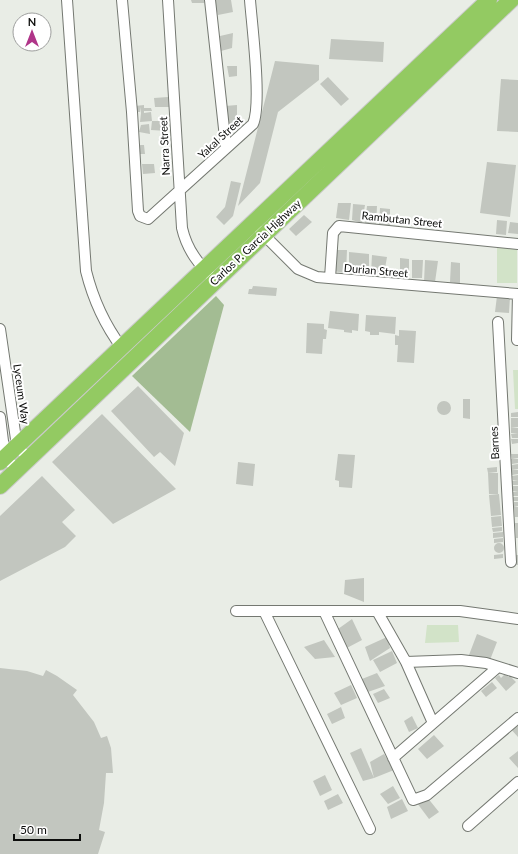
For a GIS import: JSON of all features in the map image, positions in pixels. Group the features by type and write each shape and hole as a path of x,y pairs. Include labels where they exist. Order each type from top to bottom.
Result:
{"highway":[{"name":"Carlos P. Garcia Highway","path":"0,486 17,470 96,383 258,229 489,0"},
{"name":"Carlos P. Garcia Highway","path":"258,229 511,0"},
{"name":"Carlos P. Garcia Highway","path":"3,459 17,446 96,383 122,348 210,275"}],"street":[{"path":"68,0 86,270 99,312 122,348"},
{"name":"Yakal Street","path":"122,0 132,112 138,211 140,216 148,219 253,124 256,117 257,100 250,0"},
{"name":"Narra Street","path":"168,0 179,192 184,238 194,257 210,275"},
{"path":"210,0 226,147"},
{"name":"Rambutan Street","path":"330,278 333,233 339,226 518,244"},
{"name":"Durian Street","path":"258,229 298,269 307,274 330,278 518,294"},
{"path":"500,338 518,340 518,294"},
{"name":"Barnes","path":"498,322 515,545 511,562"},
{"name":"Lyceum Way","path":"0,329 5,399 17,446"},
{"path":"0,417 3,459 17,470"},
{"path":"17,446 28,458"},
{"path":"236,610 460,610 518,619"},
{"path":"264,611 370,829"},
{"path":"324,611 411,799 418,800 427,795 518,718"},
{"path":"378,611 406,662 433,723"},
{"path":"406,662 449,659 473,661 518,673"},
{"path":"392,758 498,667"},
{"path":"468,826 518,782"}],"green space":[{"path":"517,245 517,283 497,283 497,246"},
{"path":"216,296 224,305 190,432 132,376"},
{"path":"513,370 518,370 518,409 515,409"},
{"path":"427,625 458,625 459,642 425,643"}],"building":[{"path":"191,0 204,0 204,3 192,3"},
{"path":"214,0 231,0 233,12 218,15"},
{"path":"233,33 232,48 221,51 220,36"},
{"path":"331,39 384,42 383,62 329,59"},
{"path":"275,61 319,65 319,80 278,112 260,183 238,206"},
{"path":"227,66 237,66 237,76 229,77"},
{"path":"328,77 349,99 341,106 320,84"},
{"path":"501,79 518,80 518,132 497,131"},
{"path":"168,97 169,107 155,107 154,98"},
{"path":"144,105 144,108 151,108 152,111 144,111 144,113 151,112 152,121 140,122 141,113 140,107 140,112 135,112 135,106"},
{"path":"237,105 237,131 227,133 225,106"},
{"path":"152,121 167,121 167,131 151,130"},
{"path":"149,124 150,134 139,132 141,125"},
{"path":"138,145 144,145 145,154 138,154"},
{"path":"487,162 516,165 510,217 480,213"},
{"path":"142,164 154,164 155,173 143,174"},
{"path":"231,181 241,183 233,216 224,225 216,217 225,207"},
{"path":"338,203 351,203 349,220 336,218"},
{"path":"353,204 365,205 362,223 352,220"},
{"path":"367,206 377,206 376,224 365,223"},
{"path":"380,208 390,209 390,225 379,225"},
{"path":"304,215 312,222 296,236 289,229"},
{"path":"497,220 507,221 506,235 496,234"},
{"path":"510,222 518,223 518,234 508,233"},
{"path":"333,250 347,250 346,273 332,271"},
{"path":"349,252 369,254 369,271 349,270"},
{"path":"372,255 387,257 384,274 371,273"},
{"path":"400,258 409,259 409,272 400,272"},
{"path":"412,260 423,260 422,278 412,278"},
{"path":"425,260 438,261 435,282 424,282"},
{"path":"451,262 460,263 460,284 450,282"},
{"path":"253,286 277,288 276,296 248,294 249,289 252,289"},
{"path":"497,296 510,297 509,313 495,312"},
{"path":"330,311 359,314 358,331 352,330 352,333 344,332 344,330 328,328"},
{"path":"366,315 396,317 395,334 379,332 379,335 370,335 370,332 365,331"},
{"path":"307,323 324,324 324,329 327,330 326,339 323,339 322,354 306,353"},
{"path":"399,330 416,331 414,363 397,362 398,345 395,345 395,335 399,336"},
{"path":"138,386 184,433 175,466 160,452 154,457 111,411"},
{"path":"463,399 470,399 470,419 463,418"},
{"path":"441,401 447,401 451,405 451,411 447,415 441,415 437,411 437,405"},
{"path":"518,412 518,417 511,417 511,413"},
{"path":"102,414 176,489 113,524 52,462"},
{"path":"511,418 518,418 518,427 511,428"},
{"path":"511,428 518,428 518,433 511,433"},
{"path":"518,433 518,438 512,438 511,434"},
{"path":"511,439 518,439 518,443 512,444"},
{"path":"338,454 355,455 352,488 339,487 339,481 335,480"},
{"path":"511,454 518,454 518,458 512,459"},
{"path":"511,459 518,459 518,463 512,464"},
{"path":"238,462 255,464 253,486 236,484"},
{"path":"518,464 518,469 512,470 512,465"},
{"path":"497,467 497,472 488,473 487,468"},
{"path":"512,470 518,470 518,474 512,475"},
{"path":"488,473 498,473 498,494 489,494"},
{"path":"518,475 518,480 513,480 512,476"},
{"path":"42,476 75,510 62,522 76,536 65,547 0,581 0,516"},
{"path":"518,480 518,485 513,485 512,481"},
{"path":"513,486 518,486 518,491 513,491"},
{"path":"518,491 518,496 513,496 513,492"},
{"path":"499,494 501,515 491,516 489,495"},
{"path":"513,497 518,497 518,501 513,501"},
{"path":"514,502 518,502 518,506 514,507"},
{"path":"514,507 518,507 518,517 515,517"},
{"path":"501,516 502,526 492,527 491,517"},
{"path":"515,523 518,523 518,538 516,538"},
{"path":"502,527 502,531 493,532 492,528"},
{"path":"503,532 503,537 493,538 493,533"},
{"path":"503,538 503,542 494,543 494,539"},
{"path":"497,543 501,543 503,544 503,552 497,553 494,550 494,546"},
{"path":"503,554 503,558 494,559 494,555"},
{"path":"515,555 518,555 518,565 513,564"},
{"path":"364,578 364,602 344,594 345,580"},
{"path":"352,619 362,640 343,650 338,629"},
{"path":"477,634 497,642 490,660 469,655"},
{"path":"387,637 390,648 370,661 365,647"},
{"path":"324,640 335,657 315,659 304,647"},
{"path":"392,651 397,663 380,672 373,660"},
{"path":"0,668 27,671 43,676 46,670 57,676 77,690 73,695 94,722 101,738 107,736 111,748 113,773 106,773 104,803 99,830 105,832 98,854 0,854"},
{"path":"377,673 385,686 365,693 362,679"},
{"path":"505,674 509,677 510,676 516,682 506,691 495,678 499,675 501,678"},
{"path":"492,682 497,688 486,697 481,691"},
{"path":"351,685 357,698 341,705 334,693"},
{"path":"384,689 390,698 378,703 373,694"},
{"path":"341,707 345,718 332,724 327,714"},
{"path":"412,716 418,728 409,732 404,721"},
{"path":"518,719 518,737 509,727"},
{"path":"434,735 444,746 427,759 418,749"},
{"path":"361,748 374,778 363,781 350,753"},
{"path":"518,751 518,768 509,758"},
{"path":"384,754 394,770 374,778 370,762"},
{"path":"325,775 332,790 320,796 313,781"},
{"path":"393,786 400,798 388,804 380,794"},
{"path":"338,794 343,803 328,810 324,801"},
{"path":"427,797 439,812 429,819 417,803"},
{"path":"402,799 408,811 391,819 387,807"}]}
